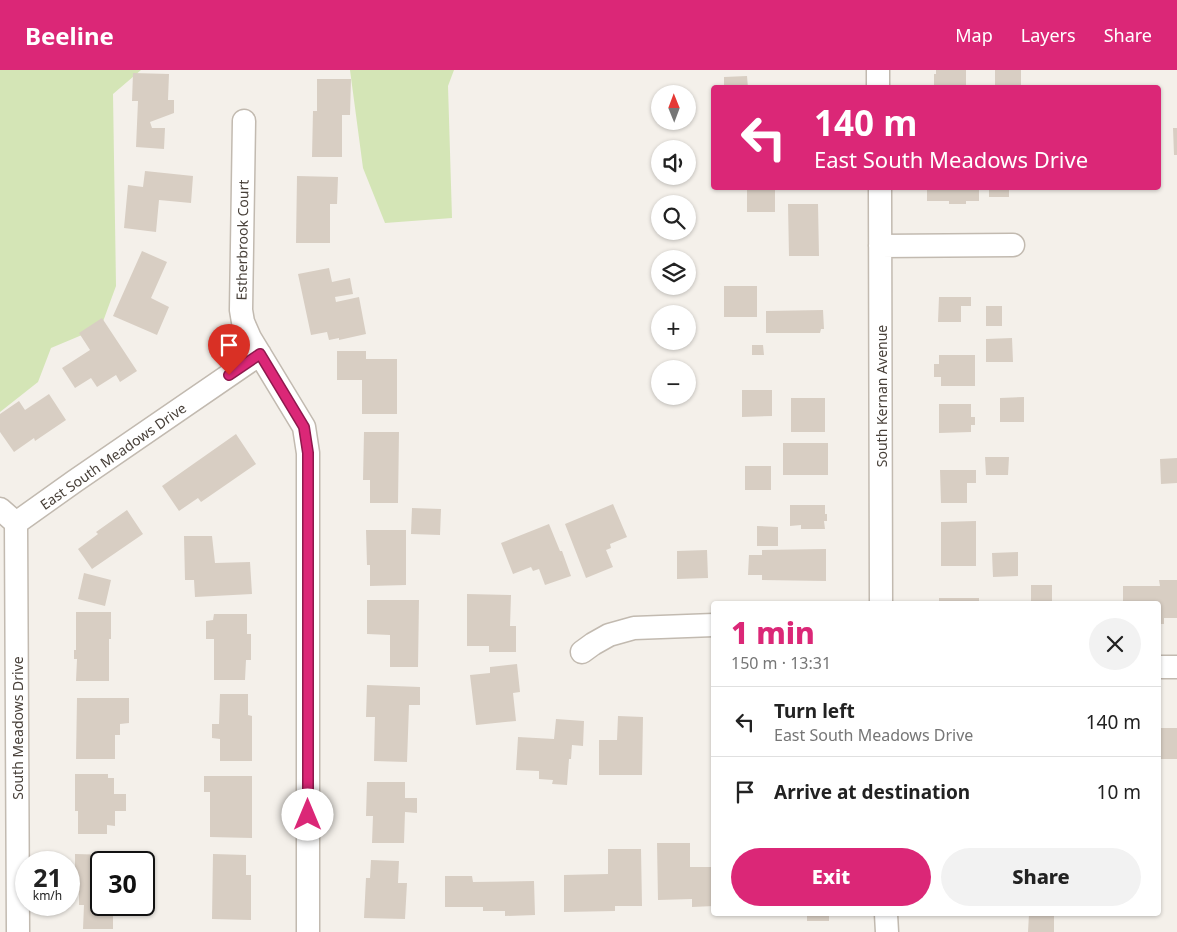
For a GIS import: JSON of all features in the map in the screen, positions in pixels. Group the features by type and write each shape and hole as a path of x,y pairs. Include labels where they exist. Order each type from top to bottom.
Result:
{"street":[{"path":"878,70 878,85"},
{"name":"Estherbrook Court","path":"244,121 241,310 243,322 260,354"},
{"name":"South Kernan Avenue","path":"880,190 882,601"},
{"path":"880,246 1013,245"},
{"path":"260,354 304,427 308,453 308,932"},
{"name":"East South Meadows Drive","path":"8,516 75,481 260,354"},
{"name":"South Meadows Drive","path":"8,516 18,932"},
{"path":"582,652 609,635 634,628 711,626"},
{"path":"1161,667 1177,667"},
{"path":"886,916 886,932"}],"green space":[{"path":"0,70 141,70 113,94 116,286 101,327 51,348 38,382 0,412"},
{"path":"350,70 454,70 448,86 452,218 385,223 363,168"}],"building":[{"path":"936,70 966,70 966,85 934,85 934,74 936,74"},
{"path":"995,70 1021,70 1021,85 995,85"},
{"path":"133,73 169,74 168,100 174,100 174,113 150,122 152,128 165,128 164,149 136,147 138,101 132,101"},
{"path":"747,76 748,85 724,85 724,77"},
{"path":"317,79 351,79 350,115 342,115 342,157 312,157 313,111 317,111"},
{"path":"1173,128 1177,128 1177,155 1174,155"},
{"path":"145,171 193,176 191,203 159,200 156,232 124,228 128,185 143,187"},
{"path":"297,176 338,177 337,204 330,204 330,243 296,243"},
{"path":"747,190 775,190 775,212 747,212"},
{"path":"927,190 979,190 979,201 966,201 966,204 949,204 949,201 927,201"},
{"path":"989,190 1009,190 1009,197 989,197"},
{"path":"788,204 818,204 819,256 789,256"},
{"path":"142,251 167,262 151,298 169,307 157,335 113,316"},
{"path":"329,268 332,282 350,278 353,294 335,297 336,302 359,297 366,334 339,340 339,338 329,340 327,332 311,335 298,274"},
{"path":"724,286 757,286 757,317 724,317"},
{"path":"939,297 971,297 971,306 961,306 961,322 938,322"},
{"path":"986,306 1002,306 1002,326 986,326"},
{"path":"823,310 824,329 821,329 820,333 766,333 766,311"},
{"path":"102,318 137,371 120,382 116,375 97,387 91,378 75,388 62,368 90,350 79,333"},
{"path":"1012,338 1013,362 986,362 986,339"},
{"path":"752,345 763,345 764,355 752,355"},
{"path":"337,351 366,351 366,359 397,359 397,414 362,414 362,380 337,380"},
{"path":"939,355 975,355 975,386 941,386 941,377 934,377 934,364 939,364"},
{"path":"742,390 772,390 772,416 742,417"},
{"path":"49,394 66,420 35,441 34,438 14,452 0,432 0,414 19,401 25,410"},
{"path":"1024,397 1024,422 1000,422 1000,398"},
{"path":"791,398 825,398 825,432 791,432"},
{"path":"939,404 971,404 971,417 975,417 975,425 971,425 971,432 939,433"},
{"path":"364,432 399,432 398,503 370,503 370,480 363,480"},
{"path":"236,434 256,464 201,502 198,498 179,511 162,486"},
{"path":"783,443 828,443 828,475 783,475"},
{"path":"985,457 1009,457 1008,475 986,475"},
{"path":"1177,458 1177,483 1161,484 1160,459"},
{"path":"745,466 771,466 771,490 745,490"},
{"path":"940,470 976,470 976,483 967,483 967,503 941,503"},
{"path":"613,504 627,537 610,544 611,548 606,550 613,567 586,578 565,524"},
{"path":"790,505 825,505 827,521 824,521 825,529 801,529 801,525 790,526"},
{"path":"412,508 441,509 440,535 411,534"},
{"path":"127,510 143,534 92,569 78,549 98,534 96,532"},
{"path":"976,521 976,566 941,566 941,522"},
{"path":"549,524 571,576 545,585 539,569 533,571 531,567 513,574 501,543"},
{"path":"757,526 778,527 778,546 757,546"},
{"path":"366,530 406,530 406,585 370,586"},
{"path":"184,536 212,536 215,563 250,562 252,594 195,597 194,580 185,580"},
{"path":"826,549 826,581 762,580 762,575 748,575 749,555 762,555 762,550"},
{"path":"707,550 708,578 677,579 677,551"},
{"path":"1018,552 1018,576 993,577 992,553"},
{"path":"84,573 111,580 105,606 78,599"},
{"path":"1159,580 1177,580 1177,618 1164,618 1164,624 1161,624 1161,601 1123,601 1123,586 1160,586"},
{"path":"1031,585 1052,585 1052,601 1031,601"},
{"path":"467,594 511,595 510,626 516,626 516,652 489,652 489,646 467,646"},
{"path":"939,598 979,598 979,601 939,601"},
{"path":"367,600 419,600 418,667 390,667 390,635 367,634"},
{"path":"76,612 111,612 109,681 76,681 77,659 74,659 74,650 76,650"},
{"path":"214,614 247,614 247,634 251,634 251,660 246,660 245,680 214,680 214,639 206,639 206,621 213,620"},
{"path":"517,664 520,692 513,693 516,721 476,725 470,675 490,673 490,667"},
{"path":"367,685 420,687 420,705 409,705 407,762 374,761 375,717 366,717"},
{"path":"220,694 248,694 248,715 252,716 252,761 220,761 220,739 212,738 212,724 219,724"},
{"path":"77,698 129,698 129,723 120,724 120,735 115,735 115,759 76,759"},
{"path":"618,716 643,717 642,775 599,775 599,740 617,740"},
{"path":"556,719 584,721 583,746 572,745 567,785 552,784 553,780 539,779 539,771 516,770 518,737 554,739"},
{"path":"1161,728 1177,728 1177,759 1161,759"},
{"path":"75,774 108,774 108,778 114,778 114,794 126,794 126,811 115,811 115,826 107,825 107,834 78,834 78,811 75,811"},
{"path":"204,776 252,776 252,838 210,837 210,792 204,792"},
{"path":"367,782 405,782 405,798 417,798 417,813 405,812 404,843 372,843 373,816 366,816"},
{"path":"657,843 690,843 690,867 711,867 711,906 692,907 692,899 658,900"},
{"path":"608,849 641,849 642,906 615,906 615,911 564,912 564,875 608,874"},
{"path":"80,854 90,854 90,916 113,916 113,929 83,929 84,905 80,905"},
{"path":"213,854 246,855 246,875 251,875 251,920 212,919"},
{"path":"371,860 399,861 398,883 407,883 405,919 364,918 366,878 370,878"},
{"path":"445,876 472,876 473,882 534,881 535,915 505,916 505,911 483,911 483,907 445,907"},
{"path":"807,916 829,916 829,921 807,921"},
{"path":"1029,916 1054,916 1054,932 1028,932"}],"route":[{"path":"229,375 260,354 304,427 306,438 308,453 308,815"}]}
